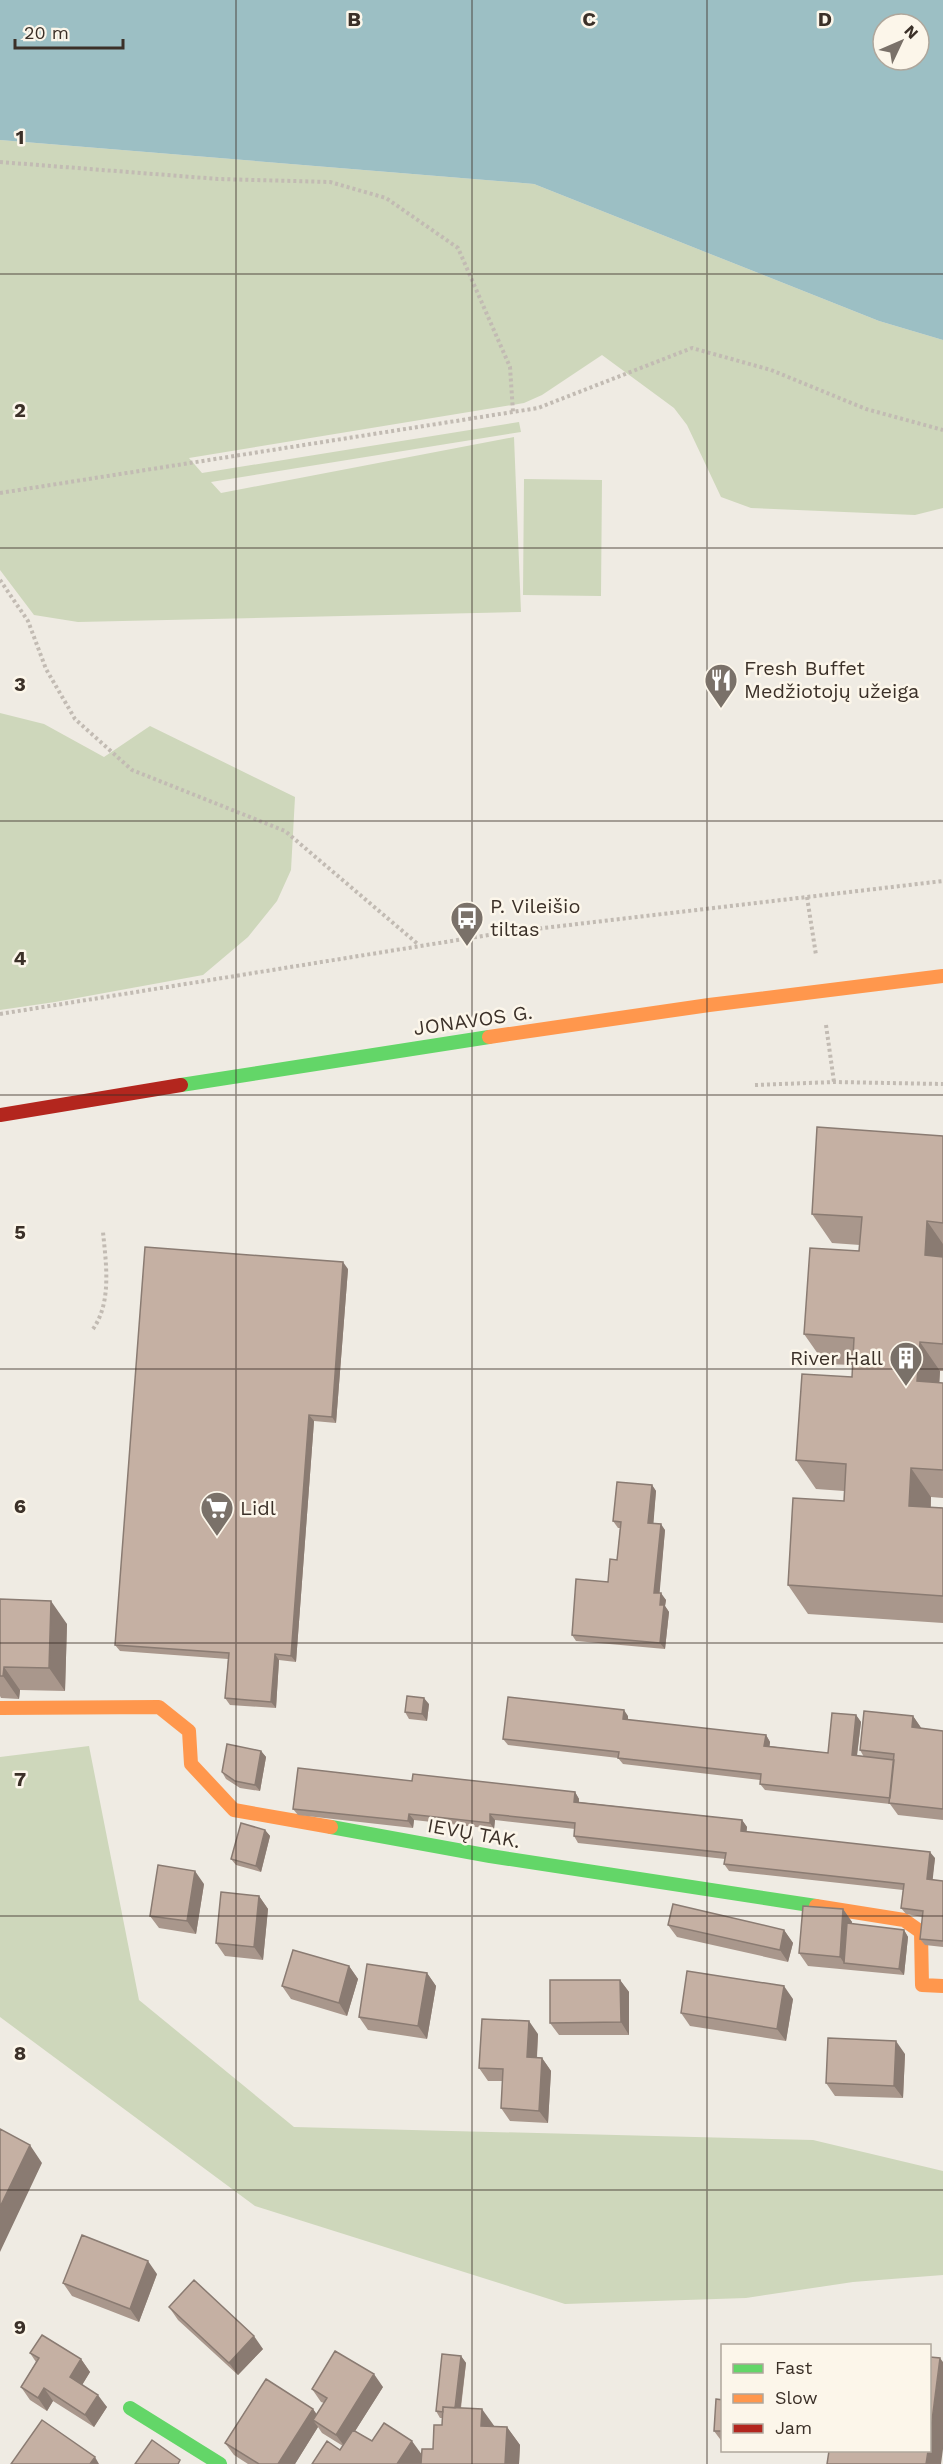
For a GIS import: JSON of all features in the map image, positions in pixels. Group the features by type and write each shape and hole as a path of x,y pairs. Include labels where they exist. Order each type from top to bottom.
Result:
{"street":[{"name":"JONAVOS G.","path":"3,1112 820,989 943,976"},
{"name":"IEVŲ TAK.","path":"0,1708 159,1707 189,1731 191,1764 234,1810 490,1856 904,1920 921,1932 922,1984 943,1986"},
{"path":"130,2408 220,2464"}],"path":[{"path":"0,162 218,179 330,182 386,198 458,248 510,367 513,412"},
{"path":"0,494 538,408 692,348 771,370 866,409 943,430"},
{"path":"0,580 28,621 46,669 75,719 132,770 285,831 420,945"},
{"path":"0,1014 36,1010 420,945 643,915 943,881"},
{"path":"755,1085 834,1082 943,1084"},
{"path":"93,1329 102,1316 106,1268 103,1232"}],"green space":[{"path":"0,140 534,184 879,321 943,340 943,508 915,515 751,508 721,497 687,425 674,408 602,355 542,395 524,403 189,458 202,473 519,422 521,432 211,482 221,493 514,437 521,612 78,622 34,615 0,570"},
{"path":"524,479 602,480 601,596 523,595"},
{"path":"0,713 44,724 104,757 150,726 295,797 291,870 277,901 248,937 203,975 0,1010"},
{"path":"89,1746 139,2000 294,2127 813,2140 943,2171 943,2275 853,2282 746,2298 565,2304 255,2206 0,2017 0,1757"}],"water":[{"path":"0,0 943,0 943,340 879,321 534,184 0,140"}],"building":[{"name":"River Hall","path":"817,1127 943,1136 943,1223 927,1221 925,1255 943,1257 943,1344 920,1342 917,1381 943,1383 943,1470 911,1468 909,1506 943,1508 943,1596 788,1585 793,1498 844,1501 846,1464 796,1460 802,1374 852,1377 854,1338 804,1334 810,1248 859,1251 862,1217 812,1214"},
{"name":"Lidl","path":"145,1247 343,1262 332,1417 309,1415 291,1656 275,1654 271,1702 225,1698 229,1653 115,1645"},
{"path":"617,1482 652,1485 648,1523 661,1524 654,1593 661,1593 660,1605 664,1605 660,1643 572,1635 576,1579 608,1582 610,1559 617,1560 621,1522 613,1521"},
{"path":"0,1599 51,1601 49,1668 4,1667 3,1676 0,1676"},
{"path":"407,1696 424,1698 422,1714 405,1712"},
{"path":"508,1697 624,1710 623,1719 766,1735 764,1746 828,1753 832,1713 856,1715 852,1755 894,1760 890,1798 760,1784 761,1774 618,1758 619,1752 503,1739"},
{"path":"864,1711 913,1716 912,1727 943,1731 943,1809 889,1803 894,1754 860,1750"},
{"path":"227,1744 261,1751 255,1785 235,1781 222,1772"},
{"path":"298,1768 412,1781 413,1774 575,1792 574,1802 742,1820 741,1831 930,1852 927,1879 943,1881 943,1941 920,1939 923,1911 901,1908 904,1884 724,1864 726,1853 574,1836 575,1823 490,1814 490,1823 409,1814 408,1821 293,1809"},
{"path":"241,1823 265,1830 256,1866 231,1859"},
{"path":"158,1865 195,1871 187,1921 150,1916"},
{"path":"221,1892 259,1896 254,1947 216,1943"},
{"path":"673,1904 784,1930 780,1950 668,1925"},
{"path":"803,1906 843,1909 840,1957 799,1953"},
{"path":"847,1923 904,1930 899,1969 844,1963"},
{"path":"293,1950 349,1966 339,2003 282,1986"},
{"path":"367,1964 427,1973 418,2026 359,2017"},
{"path":"687,1971 784,1986 777,2029 681,2013"},
{"path":"550,1980 620,1980 621,2022 550,2023"},
{"path":"482,2019 529,2021 527,2057 542,2058 539,2111 501,2108 503,2069 479,2068"},
{"path":"828,2038 896,2041 894,2086 826,2083"},
{"path":"0,2129 30,2145 0,2207"},
{"path":"82,2235 148,2261 130,2309 63,2283"},
{"path":"194,2280 254,2336 229,2363 169,2307"},
{"path":"42,2335 81,2359 70,2377 98,2395 85,2415 44,2388 38,2398 21,2387 39,2358 30,2353"},
{"path":"335,2351 374,2374 336,2435 313,2420 327,2398 312,2389"},
{"path":"442,2354 461,2356 455,2408 443,2407 443,2412 436,2411"},
{"path":"931,2357 940,2358 931,2428"},
{"path":"266,2379 313,2409 278,2464 259,2464 225,2443"},
{"path":"716,2399 721,2400 721,2431 714,2431"},
{"path":"443,2407 482,2409 481,2426 507,2427 505,2464 421,2464 422,2449 433,2449 434,2425 442,2425"},
{"path":"42,2420 95,2457 90,2464 11,2464"},
{"path":"384,2423 412,2441 397,2464 312,2464 327,2441 340,2450 353,2430 372,2441"},
{"path":"152,2440 180,2460 178,2464 135,2464"},
{"path":"829,2452 928,2452 926,2464 827,2464"}],"traffic: fast":[{"path":"181,1085 489,1037"},
{"path":"331,1827 490,1856 816,1906"},
{"path":"130,2408 220,2464"}],"traffic: slow":[{"path":"489,1037 709,1005 943,976"},
{"path":"0,1708 159,1707 189,1731 191,1764 234,1810 331,1827"},
{"path":"816,1906 904,1920 921,1932 922,1985 943,1986"}],"traffic: jam":[{"path":"0,1115 181,1085"}],"place":[{"name":"Fresh Buffet Medžiotojų užeiga","path":"721,709"},
{"name":"P. Vileišio tiltas","path":"467,947"},
{"name":"River Hall","path":"906,1387"},
{"name":"Lidl","path":"217,1537"}]}
